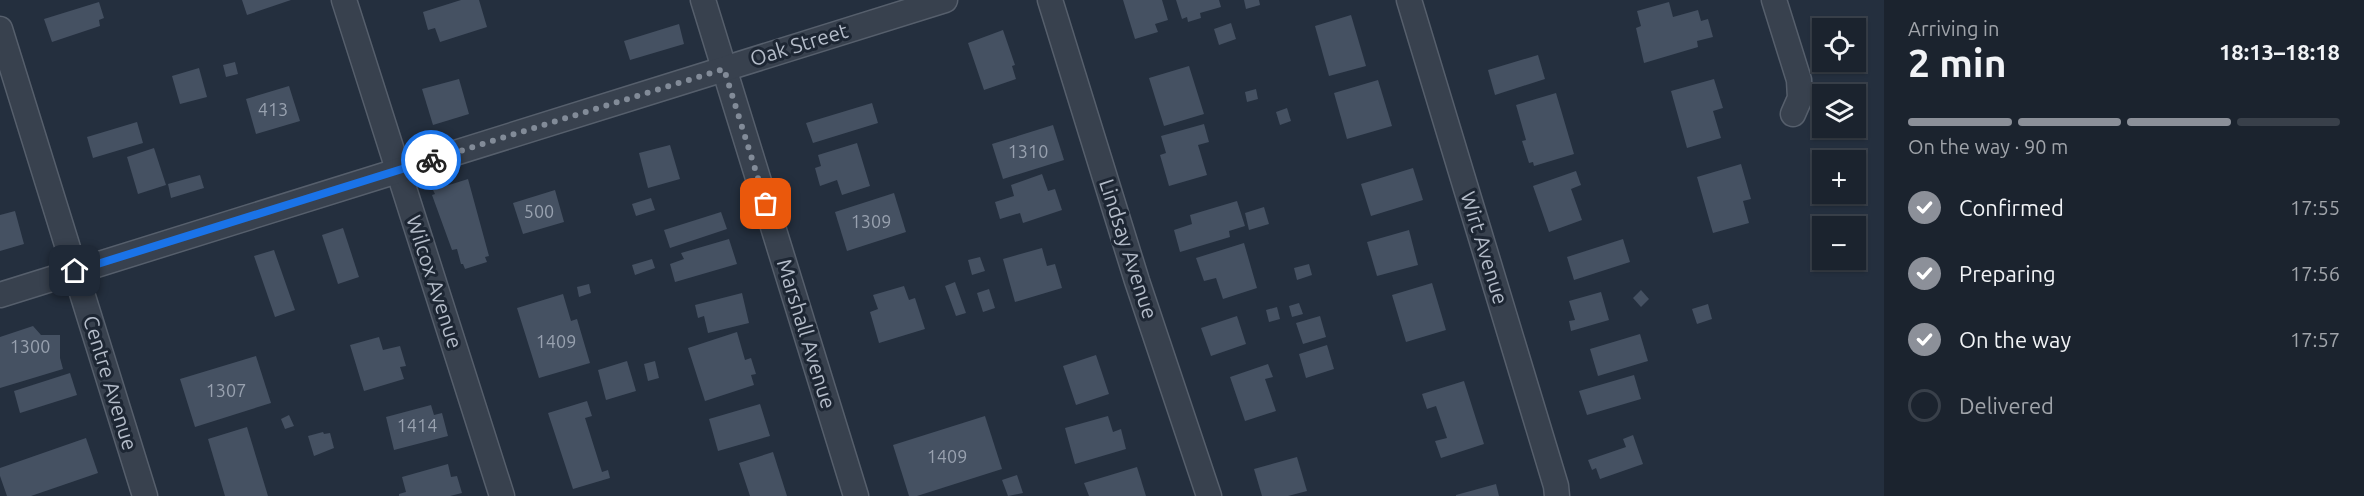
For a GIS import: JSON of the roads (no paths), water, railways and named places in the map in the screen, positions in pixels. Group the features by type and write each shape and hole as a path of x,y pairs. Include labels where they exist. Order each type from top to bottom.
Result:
{"street":[{"name":"Wilcox Avenue","path":"344,0 502,496"},
{"name":"Marshall Avenue","path":"703,0 856,496"},
{"name":"Oak Street","path":"0,294 945,0"},
{"name":"Lindsay Avenue","path":"1050,0 1134,270 1209,496"},
{"name":"Wirt Avenue","path":"1409,0 1556,486 1557,496"},
{"path":"1774,0 1799,80 1800,98 1793,114"},
{"name":"Centre Avenue","path":"0,29 145,496"}]}
